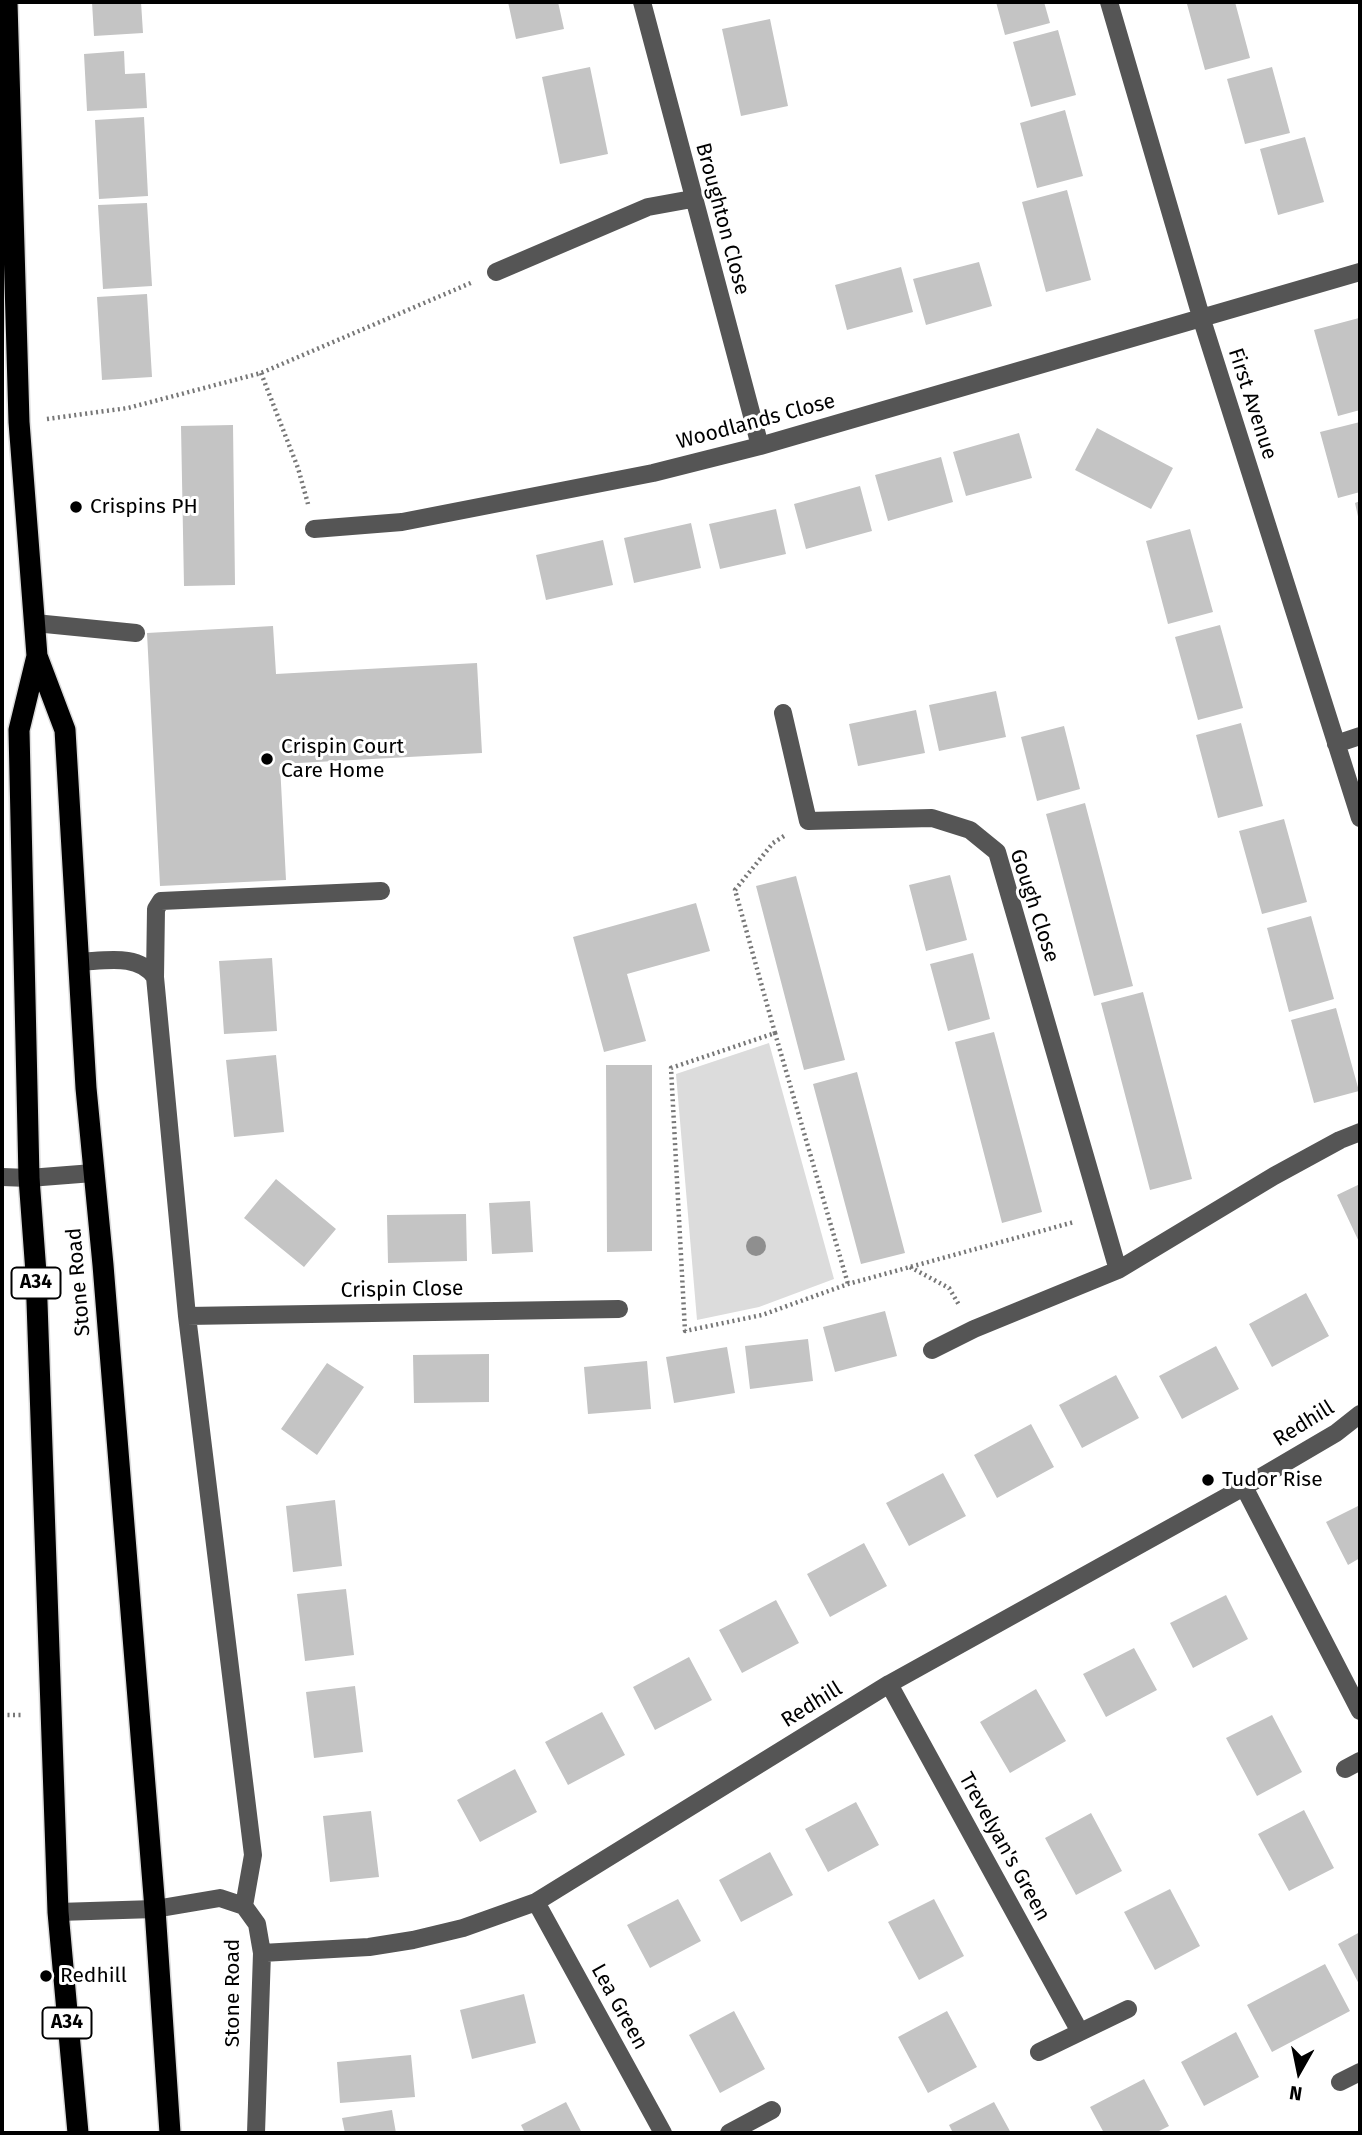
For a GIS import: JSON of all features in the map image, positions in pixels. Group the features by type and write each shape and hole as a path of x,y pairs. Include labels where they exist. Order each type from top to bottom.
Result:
{"highway":[{"name":"Stone Road","path":"7,2 6,116 19,422 37,656 19,730 29,1178 36,1273 58,1912 78,2133"},
{"name":"Stone Road","path":"37,656 65,730 93,1174 103,1265 155,1909 170,2133"}],"street":[{"name":"Broughton Close","path":"642,2 760,446"},
{"name":"First Avenue","path":"1109,2 1202,320 1360,818"},
{"path":"496,272 648,207 692,198"},
{"name":"Woodlands Close","path":"314,529 402,522 653,473 760,446 1360,272"},
{"path":"35,623 136,633"},
{"path":"783,713 808,821"},
{"path":"1336,744 1360,736"},
{"name":"Gough Close","path":"808,821 932,818 970,830 997,852 1118,1270"},
{"path":"58,1912 155,1909 220,1898 244,1906 253,1855 187,1316 155,977 156,909 161,901 381,891"},
{"path":"78,962 135,961 149,968 155,977"},
{"path":"932,1350 974,1329 1118,1270 1274,1176 1360,1132"},
{"path":"2,1177 93,1174"},
{"name":"Crispin Close","path":"187,1316 619,1308"},
{"name":"Redhill","path":"262,1953 369,1947 413,1940 463,1928 536,1902 889,1684 1244,1487 1336,1433 1360,1414"},
{"path":"1244,1487 1360,1711"},
{"name":"Trevelyan's Green","path":"889,1684 1080,2032"},
{"name":"Lea Green","path":"536,1902 663,2133"},
{"name":"Stone Road","path":"244,1906 257,1924 262,1953 256,2133"},
{"path":"1039,2052 1128,2009"},
{"path":"1340,2082 1360,2071"},
{"path":"729,2133 772,2110"}],"path":[{"path":"19,422 128,408 261,373 496,272"},
{"path":"261,373 298,468 314,529"},
{"path":"808,821 773,843 735,890 848,1284"},
{"path":"775,1033 671,1068 685,1331 762,1315 848,1284 1102,1214"},
{"path":"909,1267 949,1288 974,1329"}],"shaded area":[{"path":"769,1043 834,1279 759,1307 697,1320 676,1074"}],"building":[{"path":"92,2 141,2 143,33 94,36"},
{"path":"508,2 558,2 564,29 516,39"},
{"path":"996,2 1044,2 1050,23 1005,35"},
{"path":"1235,2 1250,58 1205,70 1187,4"},
{"path":"770,19 788,106 741,116 722,29"},
{"path":"1058,30 1076,95 1031,107 1013,42"},
{"path":"124,51 125,74 145,73 147,108 87,111 84,54"},
{"path":"590,67 608,154 560,164 542,77"},
{"path":"1272,67 1290,133 1245,144 1227,79"},
{"path":"1065,110 1083,176 1037,188 1020,123"},
{"path":"144,117 148,196 99,199 95,120"},
{"path":"1305,137 1324,202 1278,215 1260,149"},
{"path":"1067,190 1091,280 1046,292 1022,202"},
{"path":"147,203 152,286 103,289 98,205"},
{"path":"979,262 992,306 926,325 913,279"},
{"path":"901,267 913,312 847,330 835,285"},
{"path":"147,294 152,377 102,380 97,297"},
{"path":"1359,318 1360,410 1338,416 1314,330"},
{"path":"1360,422 1360,492 1338,498 1320,432"},
{"path":"233,425 235,585 184,586 181,426"},
{"path":"1097,428 1173,468 1151,509 1075,470"},
{"path":"1019,433 1032,478 966,496 953,452"},
{"path":"941,457 953,502 888,521 875,475"},
{"path":"860,486 872,531 806,549 794,504"},
{"path":"1360,501 1360,521 1359,521 1355,503"},
{"path":"776,509 786,554 720,569 709,524"},
{"path":"691,523 701,568 634,583 624,538"},
{"path":"1190,529 1213,612 1168,624 1146,541"},
{"path":"603,540 613,585 546,600 536,555"},
{"path":"1220,625 1243,708 1198,720 1175,637"},
{"name":"Crispin Court Care Home","path":"273,626 276,674 477,663 482,753 280,764 286,880 160,886 147,633"},
{"path":"996,691 1006,737 939,751 929,705"},
{"path":"916,710 925,753 858,766 849,724"},
{"path":"1241,723 1263,806 1218,818 1196,735"},
{"path":"1064,726 1080,789 1037,801 1021,737"},
{"path":"1085,803 1133,986 1094,996 1046,814"},
{"path":"1284,819 1307,902 1262,914 1239,831"},
{"path":"950,875 967,940 926,951 909,885"},
{"path":"796,876 845,1060 804,1070 756,886"},
{"path":"696,903 710,951 627,974 646,1041 604,1052 573,937"},
{"path":"1311,916 1334,999 1289,1012 1267,928"},
{"path":"973,953 990,1019 948,1031 930,964"},
{"path":"272,958 277,1031 224,1034 219,961"},
{"path":"1143,992 1192,1179 1150,1190 1101,1003"},
{"path":"1336,1008 1359,1091 1314,1103 1291,1020"},
{"path":"994,1032 1042,1212 1002,1223 955,1042"},
{"path":"276,1055 284,1132 234,1137 226,1060"},
{"path":"606,1065 652,1065 652,1251 607,1252"},
{"path":"857,1072 905,1253 861,1264 813,1084"},
{"path":"276,1179 336,1229 304,1267 244,1218"},
{"path":"1360,1184 1360,1244 1337,1195"},
{"path":"530,1201 533,1252 492,1254 489,1203"},
{"path":"466,1214 467,1261 388,1263 387,1215"},
{"path":"1306,1293 1329,1336 1272,1367 1249,1324"},
{"path":"885,1311 897,1356 835,1372 823,1327"},
{"path":"808,1339 813,1381 750,1389 745,1346"},
{"path":"1216,1346 1239,1389 1182,1419 1159,1376"},
{"path":"727,1347 735,1393 674,1403 666,1357"},
{"path":"489,1354 489,1402 414,1403 413,1355"},
{"path":"647,1361 651,1409 588,1414 584,1367"},
{"path":"327,1363 364,1387 317,1455 281,1429"},
{"path":"1116,1375 1139,1418 1082,1448 1059,1405"},
{"path":"1031,1424 1054,1467 997,1498 974,1455"},
{"path":"943,1473 966,1516 909,1546 886,1503"},
{"path":"335,1500 342,1566 293,1572 286,1506"},
{"path":"1360,1505 1360,1558 1348,1565 1326,1522"},
{"path":"864,1543 887,1586 830,1617 807,1574"},
{"path":"346,1589 354,1655 305,1661 297,1594"},
{"path":"1226,1595 1248,1639 1193,1668 1170,1623"},
{"path":"776,1600 799,1643 742,1673 719,1630"},
{"path":"1134,1648 1157,1690 1106,1717 1083,1674"},
{"path":"689,1657 712,1700 655,1730 633,1687"},
{"path":"355,1686 363,1752 314,1758 306,1692"},
{"path":"1036,1689 1066,1741 1010,1773 980,1722"},
{"path":"602,1712 625,1755 568,1785 545,1742"},
{"path":"1272,1715 1302,1772 1257,1796 1226,1738"},
{"path":"515,1769 537,1812 480,1842 457,1800"},
{"path":"856,1802 879,1845 828,1872 805,1829"},
{"path":"1304,1810 1334,1868 1289,1891 1258,1834"},
{"path":"371,1811 379,1877 330,1882 323,1816"},
{"path":"1091,1813 1122,1871 1076,1895 1045,1838"},
{"path":"770,1852 793,1895 741,1922 719,1880"},
{"path":"1170,1889 1200,1946 1155,1970 1124,1912"},
{"path":"678,1899 701,1941 650,1968 627,1925"},
{"path":"934,1899 964,1956 919,1980 888,1922"},
{"path":"1360,1932 1360,1986 1338,1944"},
{"path":"1325,1964 1350,2011 1272,2052 1247,2005"},
{"path":"524,1994 536,2043 472,2059 460,2010"},
{"path":"734,2011 765,2069 720,2093 689,2035"},
{"path":"947,2011 977,2067 928,2093 898,2037"},
{"path":"1236,2032 1259,2077 1204,2106 1181,2062"},
{"path":"411,2055 415,2097 340,2103 337,2062"},
{"path":"1144,2079 1169,2126 1155,2133 1104,2133 1090,2107"},
{"path":"566,2102 582,2133 525,2133 521,2125"},
{"path":"994,2102 1011,2133 953,2133 949,2125"},
{"path":"392,2110 396,2133 345,2133 342,2118"}],"place":[{"name":"Crispins PH","path":"76,507"},
{"name":"Crispin Court Care Home","path":"267,759"},
{"name":"Tudor Rise","path":"1208,1480"},
{"name":"Redhill","path":"46,1976"}]}
